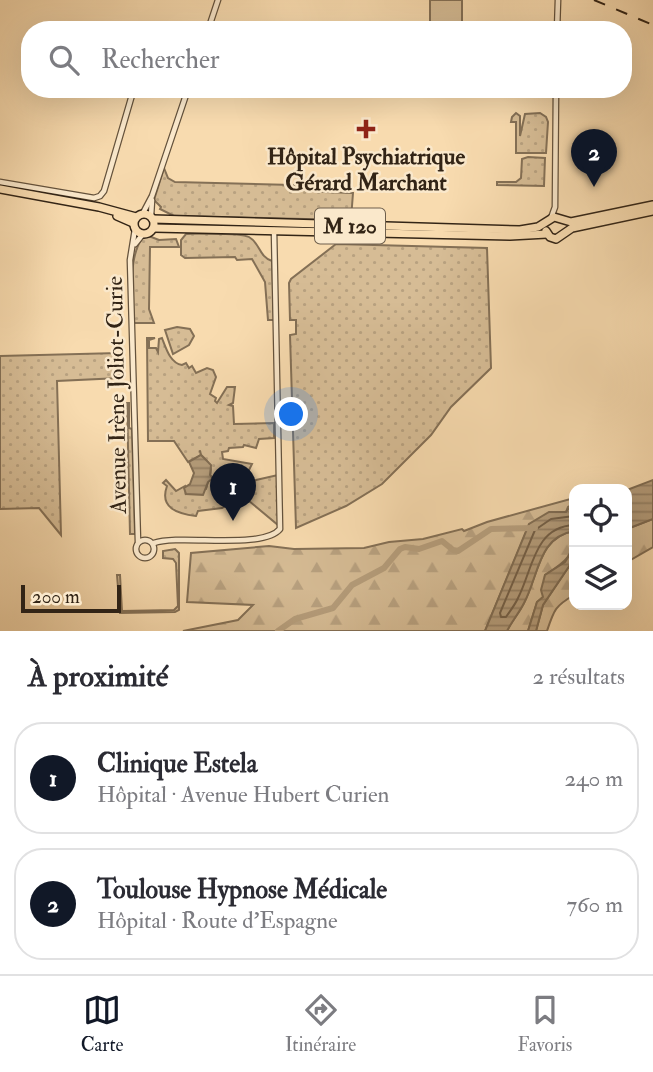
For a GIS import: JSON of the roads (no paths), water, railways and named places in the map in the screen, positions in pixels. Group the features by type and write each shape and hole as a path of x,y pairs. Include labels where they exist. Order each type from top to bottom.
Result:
{"main road":[{"name":"M 120","path":"0,191 142,220 518,236 547,234"},
{"path":"653,205 549,221 547,234 556,239 572,228 653,211"},
{"path":"362,219 367,223 397,226"},
{"path":"142,220 153,228 143,234 142,220"},
{"path":"562,220 566,231"},
{"name":"M 120","path":"153,228 397,226 513,230 538,227 549,221"}],"street":[{"path":"211,21 218,0"},
{"path":"557,21 558,0"},
{"path":"0,182 94,198 100,196 104,191 131,98"},
{"name":"Avenue Irène Joliot-Curie","path":"138,542 130,260 132,247 185,98"},
{"path":"549,221 555,206 556,98"},
{"path":"555,206 562,220"},
{"path":"153,543 156,548 152,555 141,557 135,551 138,542 234,540 273,535 280,529 274,227"},
{"name":"Avenue Irène Joliot-Curie","path":"132,247 143,234"}],"water":[{"path":"201,455 211,465 210,475 213,478 208,482 203,495 186,494 184,488 190,484 194,473 189,462"},
{"path":"653,480 653,519 632,527 632,488"},
{"path":"569,509 569,533 553,541 546,549 524,603 507,631 485,631 529,524 549,512 566,512"},
{"path":"569,556 569,566 543,605 536,631 528,631 537,602 543,597 541,590 545,575 565,562"}],"waterway":[{"path":"200,451 201,455"},
{"path":"278,631 295,619 333,608 352,585 384,568 400,549 419,549 442,541 458,551 491,529 535,528"}],"railway":[{"path":"594,0 653,25"}],"place":[{"name":"Hôpital Psychiatrique Gérard Marchant","path":"366,129"},
{"name":"Toulouse Hypnose Médicale","path":"594,187"},
{"name":"Clinique Estela","path":"233,521"}]}
